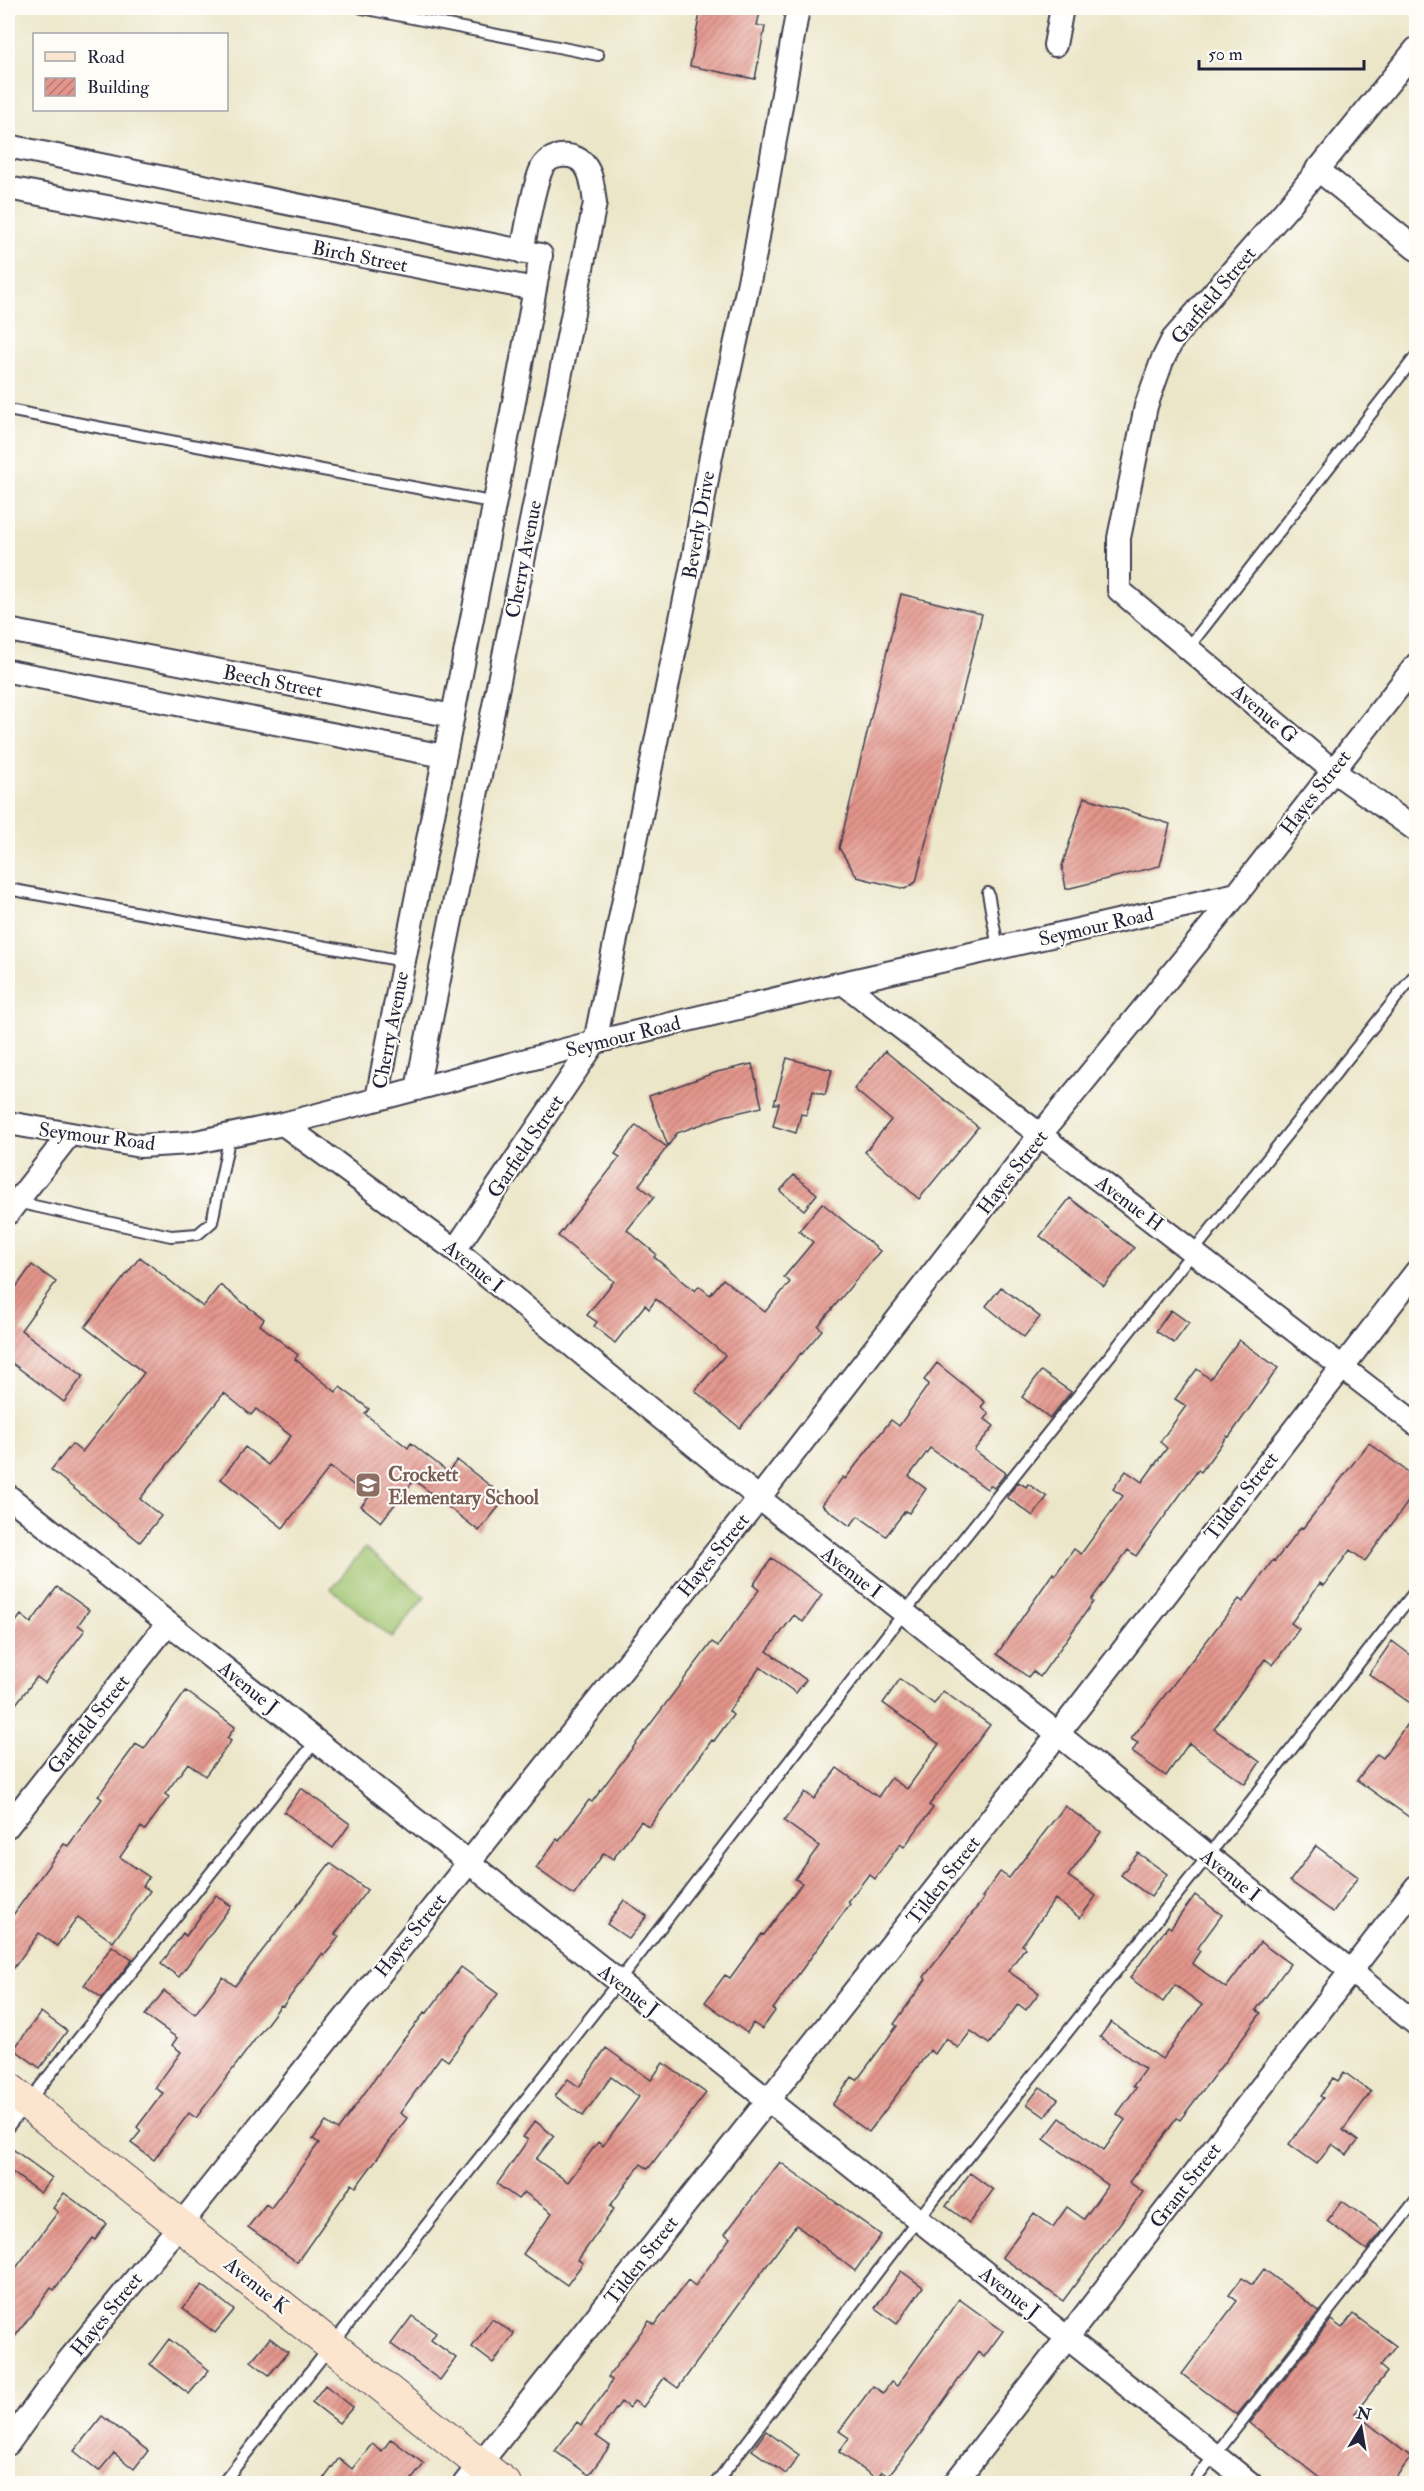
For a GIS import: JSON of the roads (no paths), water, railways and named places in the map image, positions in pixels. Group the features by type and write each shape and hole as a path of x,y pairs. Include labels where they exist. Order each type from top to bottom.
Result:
{"street":[{"name":"Beverly Drive","path":"595,1042 694,555 711,456 755,254 798,8"},
{"path":"1055,45 1062,8"},
{"name":"Garfield Street","path":"1119,590 1119,538 1146,406 1162,361 1173,339 1288,207 1416,49"},
{"name":"Birch Street","path":"8,146 531,253"},
{"name":"Cherry Avenue","path":"377,1099 496,503 535,289 531,253 541,168 554,157 569,155 585,164 591,177 595,202 417,1089"},
{"path":"1317,170 1416,249"},
{"path":"184,222 191,184"},
{"name":"Birch Street","path":"8,188 535,289"},
{"name":"Avenue G","path":"1119,590 1332,770 1416,830"},
{"name":"Beech Street","path":"8,630 453,716"},
{"path":"85,685 92,646"},
{"name":"Hayes Street","path":"8,2444 68,2361 181,2224 759,1498 1041,1135 1237,894 1416,665"},
{"name":"Beech Street","path":"8,671 444,756"},
{"name":"Seymour Road","path":"8,1123 140,1146 191,1143 283,1124 595,1042 1237,894"},
{"name":"Avenue H","path":"843,983 1343,1365 1416,1424"},
{"name":"Garfield Street","path":"455,1250 595,1042"},
{"name":"Avenue I","path":"283,1124 455,1250 759,1498 1058,1734 1416,2024"},
{"path":"12,1208 69,1135"},
{"name":"Tilden Street","path":"472,2473 1058,1734 1416,1272"},
{"name":"Avenue J","path":"12,1503 168,1623 1251,2484"},
{"name":"Garfield Street","path":"8,1826 168,1623"},
{"name":"Grant Street","path":"954,2484 1416,1887"},
{"name":"Avenue K","path":"17,2095 332,2345 472,2473 505,2484"}],"lane":[{"path":"362,8 598,55"},
{"path":"1188,648 1416,356"},
{"path":"8,410 496,503"},
{"path":"8,889 404,961"},
{"path":"988,893 998,948"},
{"path":"222,2484 618,1982 904,1613 1416,973"},
{"path":"12,1208 171,1236 198,1234 212,1222 230,1135"},
{"path":"715,2484 918,2219 1208,1856 1416,1590"},
{"path":"8,2127 17,2095 316,1741"},
{"path":"1192,2484 1416,2200"}],"place":[{"name":"Crockett Elementary School","path":"368,1485"}]}
